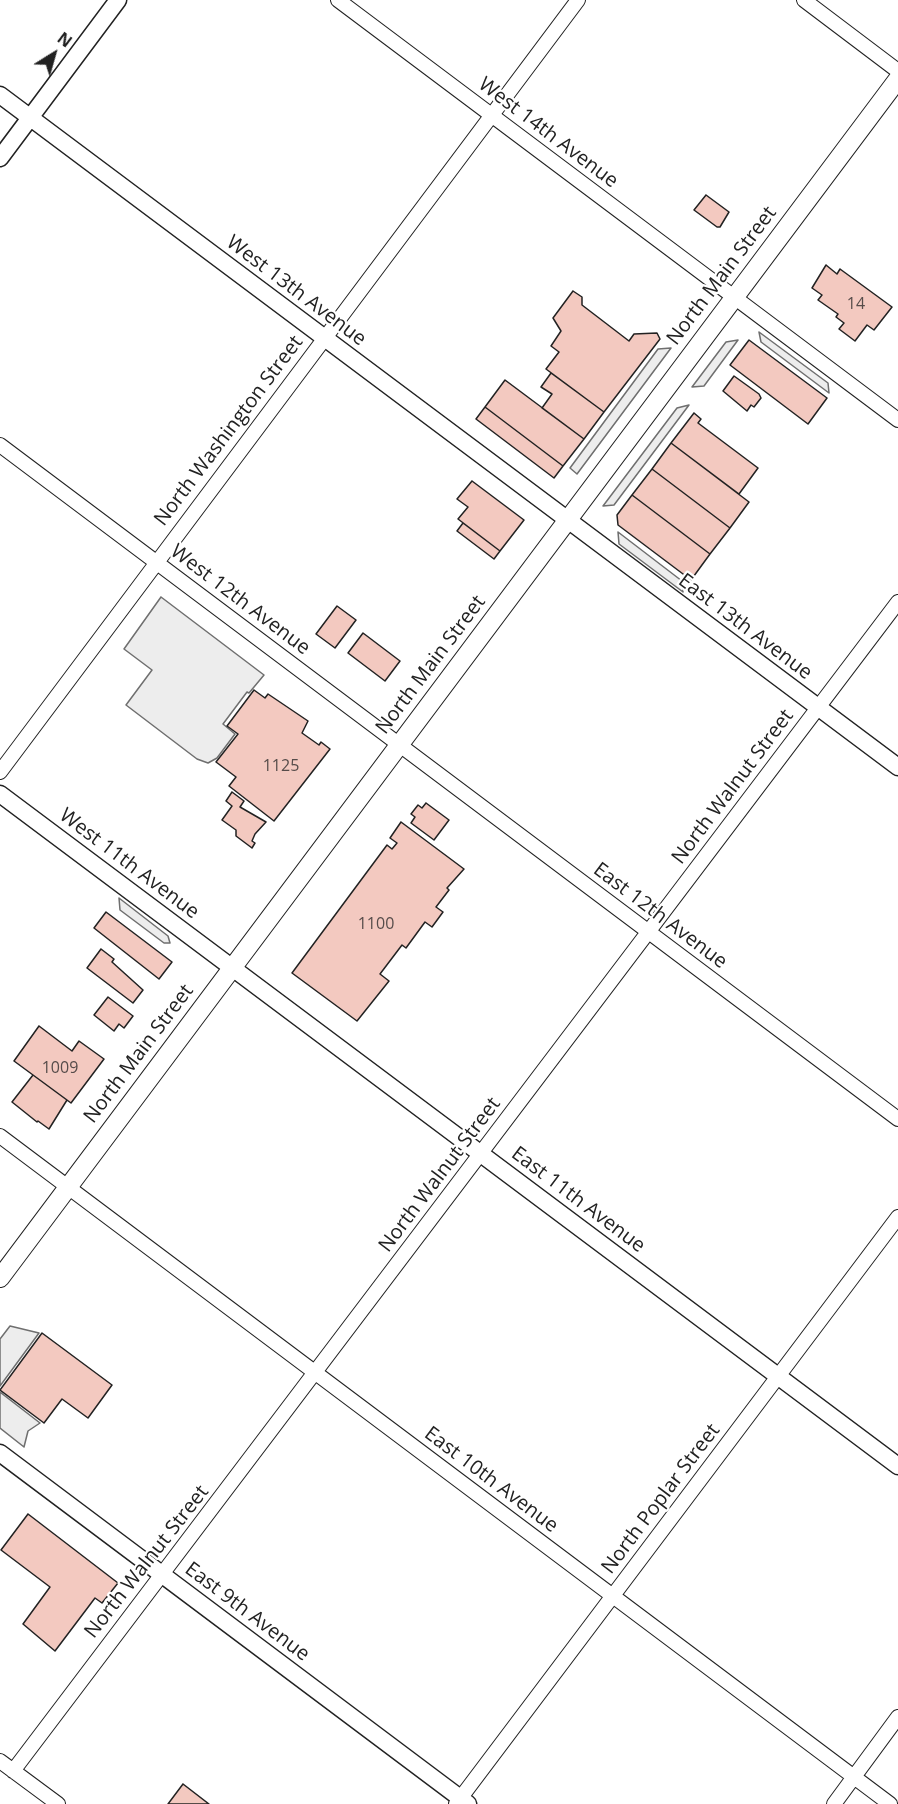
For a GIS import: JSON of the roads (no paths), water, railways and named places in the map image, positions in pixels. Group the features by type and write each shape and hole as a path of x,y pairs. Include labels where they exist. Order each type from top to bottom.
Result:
{"main road":[{"name":"North Main Street","path":"0,1278 898,79"}],"street":[{"path":"0,158 118,0"},
{"name":"West 14th Avenue","path":"338,0 898,420"},
{"name":"North Washington Street","path":"0,772 578,0"},
{"path":"804,0 898,71"},
{"name":"West 13th Avenue","path":"0,95 568,520"},
{"name":"West 12th Avenue","path":"0,445 400,744"},
{"name":"East 13th Avenue","path":"568,520 898,767"},
{"name":"North Walnut Street","path":"13,1771 898,602"},
{"name":"East 12th Avenue","path":"400,744 898,1119"},
{"name":"West 11th Avenue","path":"0,794 232,967"},
{"name":"East 11th Avenue","path":"232,967 898,1466"},
{"name":"East 10th Avenue","path":"0,1136 890,1804"},
{"name":"North Poplar Street","path":"462,1802 898,1217"},
{"name":"East 9th Avenue","path":"0,1453 462,1802"},
{"path":"834,1804 898,1717"},
{"path":"0,1761 58,1804"}]}
